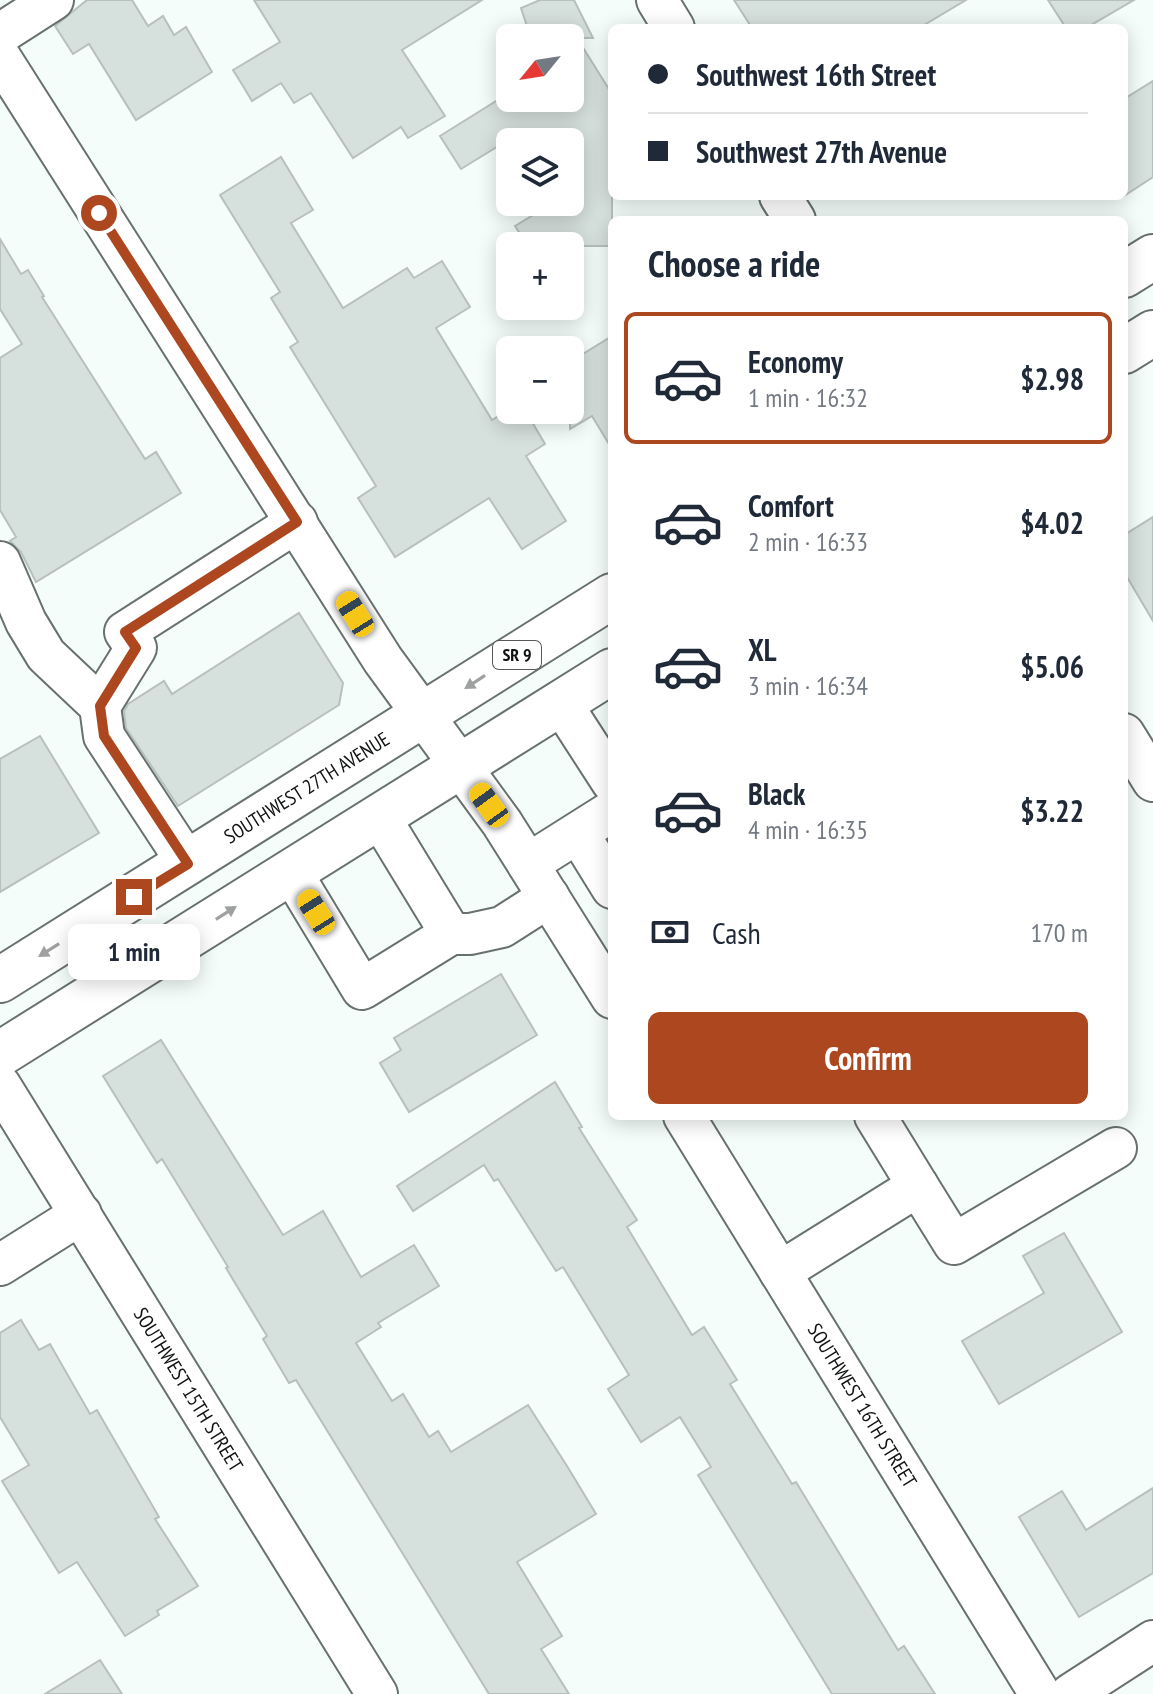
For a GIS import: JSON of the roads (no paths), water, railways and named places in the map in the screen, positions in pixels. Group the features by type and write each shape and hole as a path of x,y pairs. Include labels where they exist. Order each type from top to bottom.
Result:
{"highway":[{"path":"1128,273 1153,257"},
{"path":"1128,349 1153,333"},
{"name":"SOUTHWEST 27TH AVENUE","path":"0,980 608,598"},
{"path":"0,1054 608,674"}],"street":[{"path":"0,34 53,0"},
{"path":"657,0 672,24"},
{"path":"0,57 383,660 460,765 538,880 608,992"},
{"path":"100,706 136,648 125,632 297,522"},
{"path":"0,562 26,622 46,655 100,706 104,736 188,864"},
{"path":"561,703 608,771"},
{"path":"1128,740 1153,781"},
{"path":"292,873 362,989 451,934 470,934 502,927 578,833 608,814"},
{"path":"379,816 451,934"},
{"path":"578,833 608,882"},
{"name":"SOUTHWEST 15TH STREET","path":"0,1085 377,1694"},
{"name":"SOUTHWEST 16TH STREET","path":"686,1120 1040,1694"},
{"path":"877,1120 954,1244 1116,1148"},
{"path":"780,1272 918,1186"},
{"path":"0,1265 81,1214"},
{"path":"1071,1694 1153,1641"}]}
